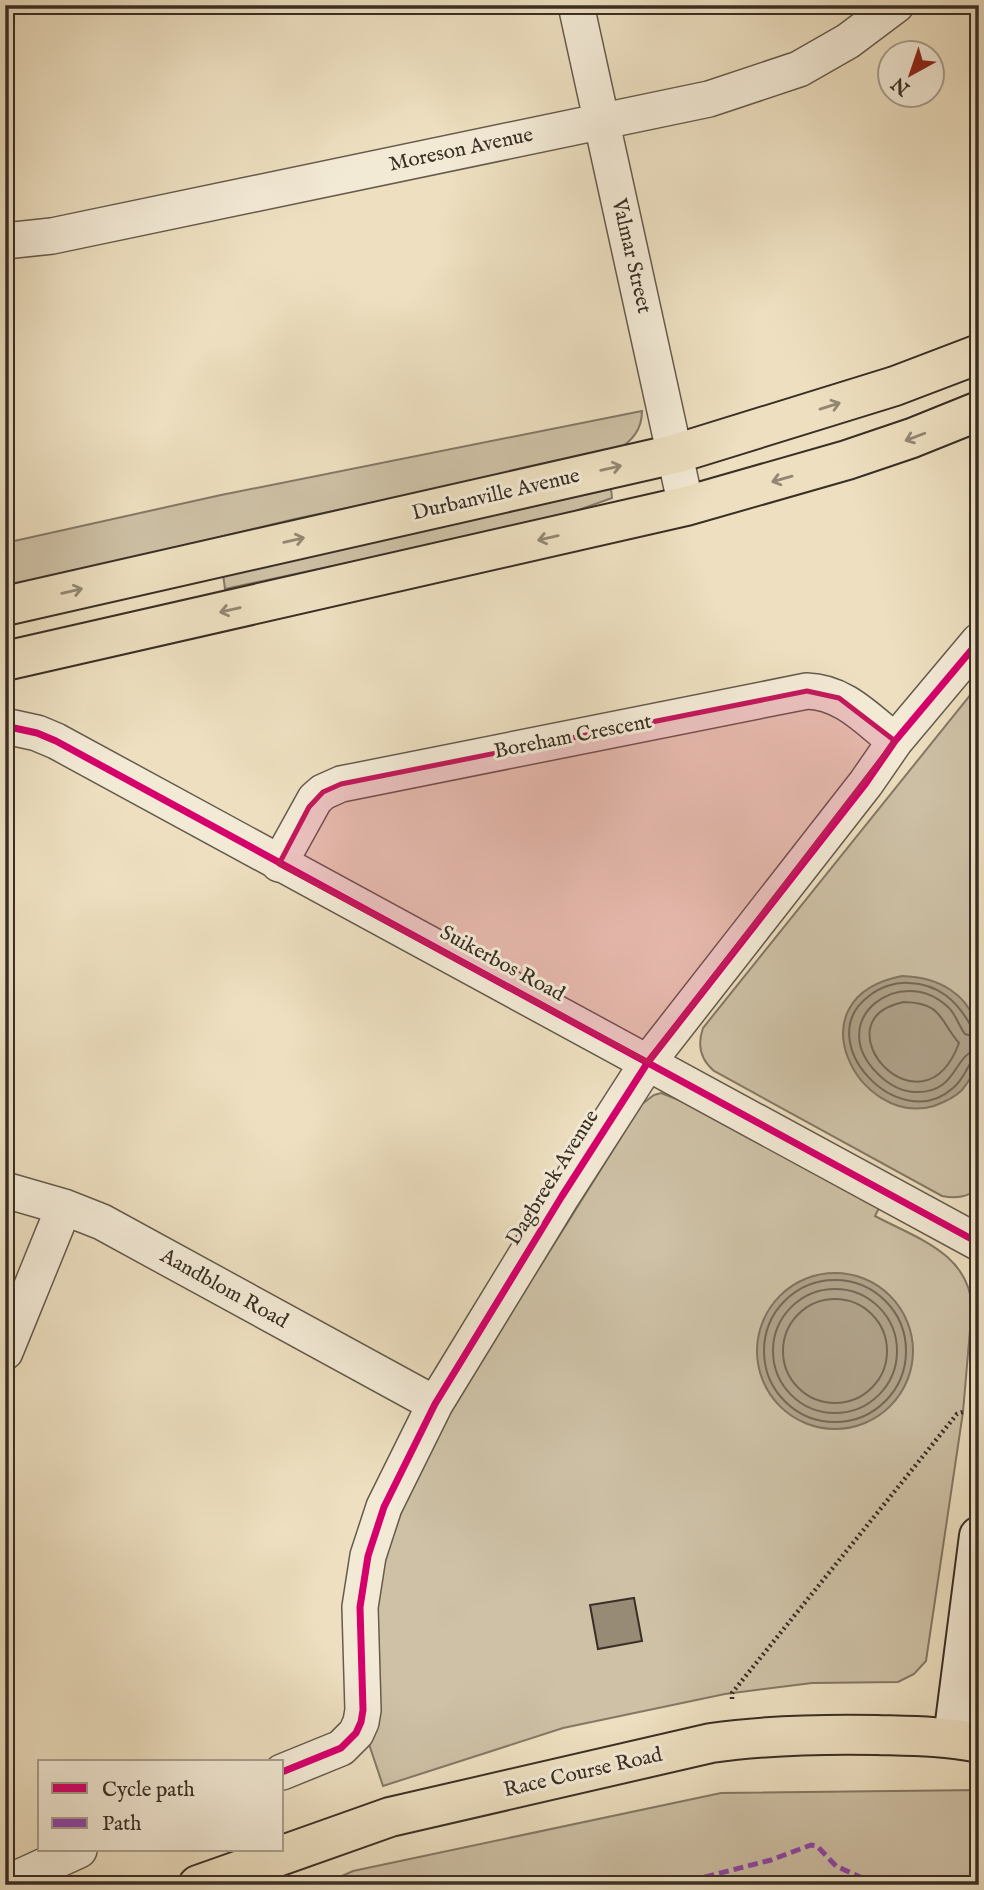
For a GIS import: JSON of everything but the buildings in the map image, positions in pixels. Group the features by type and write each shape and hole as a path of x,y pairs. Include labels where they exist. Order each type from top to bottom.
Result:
{"main road":[{"name":"Durbanville Avenue","path":"5,606 675,454 895,386 979,354"},
{"path":"5,661 686,506 847,460 979,411"},
{"path":"966,1740 979,1536"},
{"name":"Race Course Road","path":"198,1885 390,1817 711,1743 755,1737 818,1734 966,1740"}],"street":[{"name":"Valmar Street","path":"576,5 686,506"},
{"name":"Moreson Avenue","path":"5,242 52,236 709,99 799,69 848,41 896,5"},
{"name":"Dagbreek Avenue","path":"284,1771 341,1748 356,1733 363,1710 360,1607 368,1556 384,1507 435,1404 562,1196 648,1062 866,783 895,741 979,641"},
{"name":"Boreham Crescent","path":"279,864 309,807 323,792 341,784 396,773 807,691 818,691 839,698 895,741"},
{"name":"Suikerbos Road","path":"5,726 37,733 56,741 979,1243"},
{"name":"Aandblom Road","path":"5,1190 64,1207 102,1222 435,1404"},
{"path":"5,1352 64,1207"},
{"path":"5,1884 75,1852"}],"path":[{"path":"732,1699 732,1693 957,1414 963,1412"}],"highlighted area":[{"path":"807,691 839,698 895,741 648,1062 279,864 309,807 323,792 341,784"}],"shaded area":[{"path":"642,411 635,434 616,451 295,519 5,588 5,543 221,495"},
{"path":"611,489 612,498 553,519 225,589 223,574"},
{"path":"979,684 979,1188 966,1195 952,1197 942,1196 714,1071 703,1057 700,1040 703,1028"},
{"path":"661,1093 684,1102 879,1208 875,1216 923,1240 951,1260 969,1288 972,1307 963,1412 926,1661 914,1674 898,1682 812,1683 725,1694 563,1728 383,1786 367,1738 379,1575 404,1505 446,1416 642,1104"},
{"path":"979,1790 979,1885 322,1885 353,1871 721,1793"}],"water":[{"path":"902,976 928,980 950,990 967,1006 977,1030 978,1054 971,1077 959,1093 934,1106 906,1108 882,1098 861,1080 848,1058 843,1033 849,1009 868,989"},
{"path":"835,1273 865,1279 890,1296 907,1321 913,1351 907,1381 890,1406 865,1423 835,1429 805,1423 780,1406 763,1381 757,1351 763,1321 780,1296 805,1279"}],"marked path":[{"path":"692,1885 701,1878 771,1860 811,1845 817,1846 836,1866 877,1885"}],"cycle path":[{"path":"284,1771 341,1748 356,1733 363,1710 360,1607 368,1556 384,1507 435,1404 562,1196 648,1062 866,783 895,741 979,641"},
{"path":"5,726 37,733 56,741 979,1243"}]}
